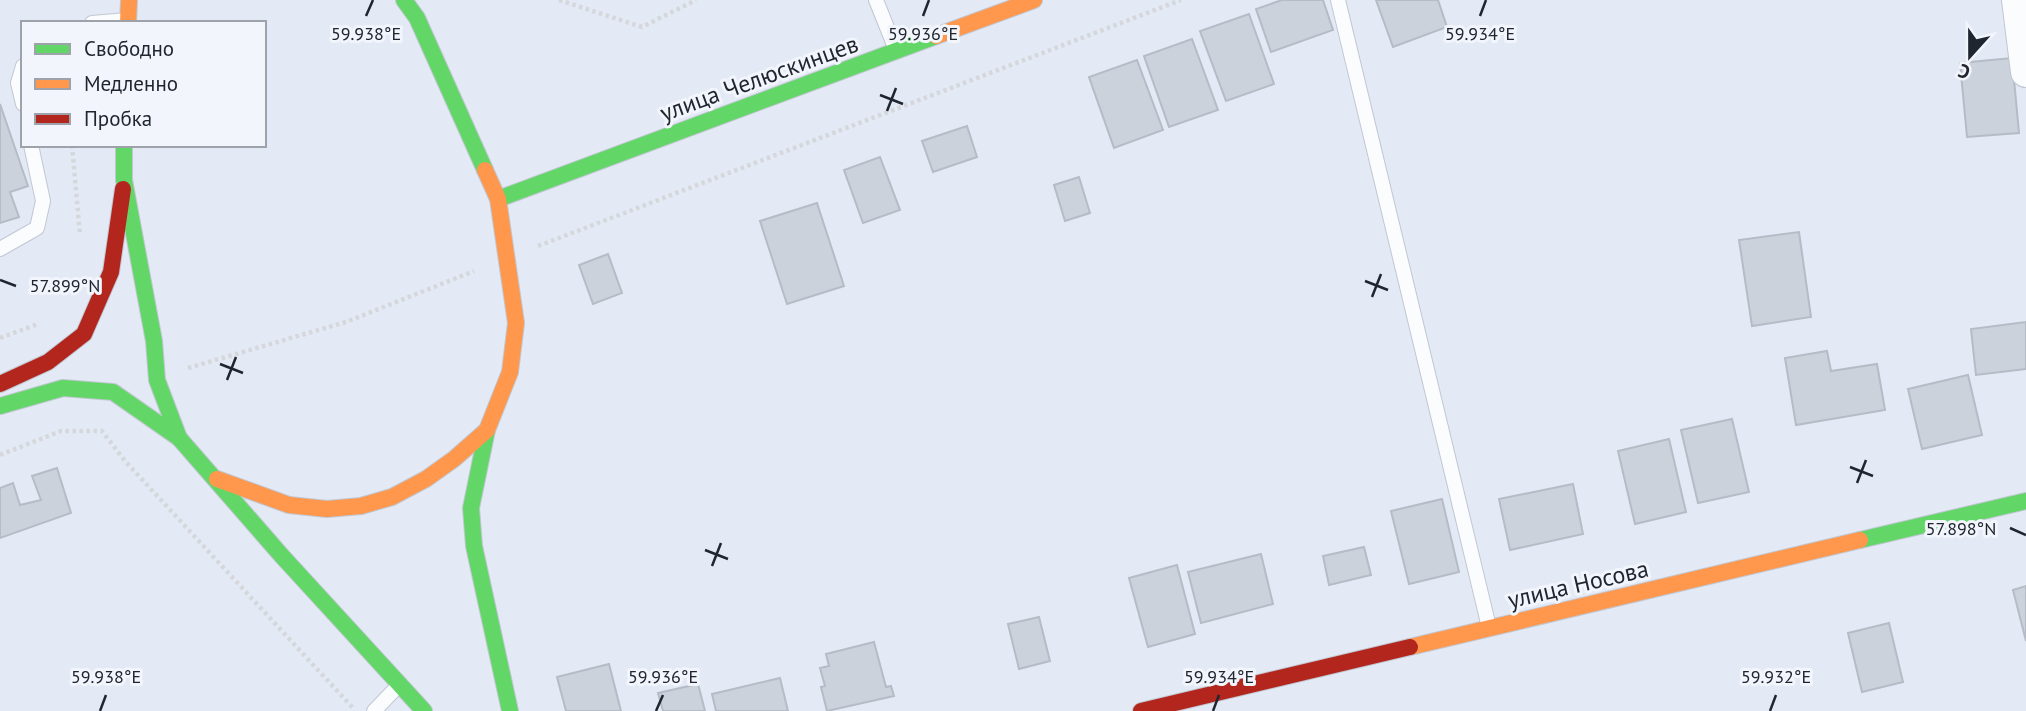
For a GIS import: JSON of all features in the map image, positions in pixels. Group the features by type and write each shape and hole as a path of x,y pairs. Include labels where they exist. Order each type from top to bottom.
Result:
{"main road":[{"path":"128,21 130,0"},
{"path":"404,0 416,18 498,199 508,257 516,323 510,372 487,430 471,508 474,546 510,711"},
{"name":"улица Челюскинцев","path":"498,199 1034,0"},
{"path":"0,384 48,362 84,334 111,272 124,180 124,147"},
{"path":"124,180 154,341 157,380 179,438"},
{"path":"0,406 63,388 113,392 179,438 424,711"},
{"path":"217,479 289,505 327,509 361,506 392,497 426,479 487,430"},
{"name":"улица Носова","path":"1141,711 2026,501"}],"street":[{"path":"2017,0 2026,72"}],"lane":[{"path":"876,0 897,51"},
{"path":"1338,0 1490,628"},
{"path":"21,73 18,83 21,96"},
{"path":"0,248 37,228 43,201 31,147"},
{"path":"374,711 400,684"}],"path":[{"path":"559,0 642,27 696,0"},
{"path":"157,380 197,364 346,322 508,257 1181,0"},
{"path":"72,147 80,246"},
{"path":"0,338 47,321"},
{"path":"102,431 113,392"},
{"path":"0,455 61,431 102,431"},
{"path":"102,431 125,461 356,711"}],"building":[{"path":"1282,0 1323,0 1333,30 1271,52 1256,9"},
{"path":"1376,0 1438,0 1447,27 1393,47"},
{"path":"1249,14 1274,84 1226,101 1200,31"},
{"path":"1192,39 1218,110 1169,127 1144,56"},
{"path":"2012,58 2019,133 1967,137 1960,63"},
{"path":"1137,60 1163,130 1114,148 1089,77"},
{"path":"0,104 28,186 10,192 19,217 0,223"},
{"path":"967,126 977,157 933,172 922,141"},
{"path":"880,157 900,210 863,223 844,170"},
{"path":"1079,177 1090,213 1065,221 1054,185"},
{"path":"817,203 844,286 787,304 760,221"},
{"path":"1799,232 1811,317 1752,326 1739,240"},
{"path":"608,254 622,293 593,304 579,265"},
{"path":"2026,322 2026,369 1976,375 1971,329"},
{"path":"1827,351 1831,371 1877,364 1885,410 1796,425 1785,358"},
{"path":"1968,375 1982,435 1922,449 1908,389"},
{"path":"1732,419 1749,492 1698,503 1681,430"},
{"path":"1669,439 1686,512 1635,524 1618,451"},
{"path":"57,468 71,513 0,538 0,488 13,483 20,505 41,500 32,476"},
{"path":"1573,484 1583,534 1510,550 1499,499"},
{"path":"1442,499 1459,572 1409,584 1391,511"},
{"path":"1364,547 1371,575 1329,585 1323,556"},
{"path":"1261,554 1273,604 1201,623 1188,572"},
{"path":"1177,565 1195,634 1148,647 1129,578"},
{"path":"2026,586 2026,641 2013,590"},
{"path":"1039,617 1050,661 1019,669 1008,624"},
{"path":"1889,623 1903,682 1862,692 1848,633"},
{"path":"874,642 886,687 891,686 894,696 827,711 820,668 829,666 826,654"},
{"path":"609,664 621,711 566,711 557,677"},
{"path":"780,678 788,711 716,711 712,694"},
{"path":"698,684 705,711 663,711 658,693"}],"traffic: fast":[{"path":"404,0 417,18 485,170"},
{"path":"498,199 936,36"},
{"path":"124,147 124,180 154,341 157,380 179,438 281,555 424,711"},
{"path":"0,406 63,388 113,392 179,438"},
{"path":"487,430 471,508 474,546 510,711"},
{"path":"1860,540 2026,501"}],"traffic: slow":[{"path":"128,21 129,0"},
{"path":"936,36 1034,0"},
{"path":"217,479 289,505 327,509 361,506 392,497 426,479 487,430 510,372 516,323 498,199 485,170"},
{"path":"1410,647 1860,540"}],"traffic: jam":[{"path":"0,384 48,362 84,334 111,272 123,189"},
{"path":"1141,711 1410,647"}]}
